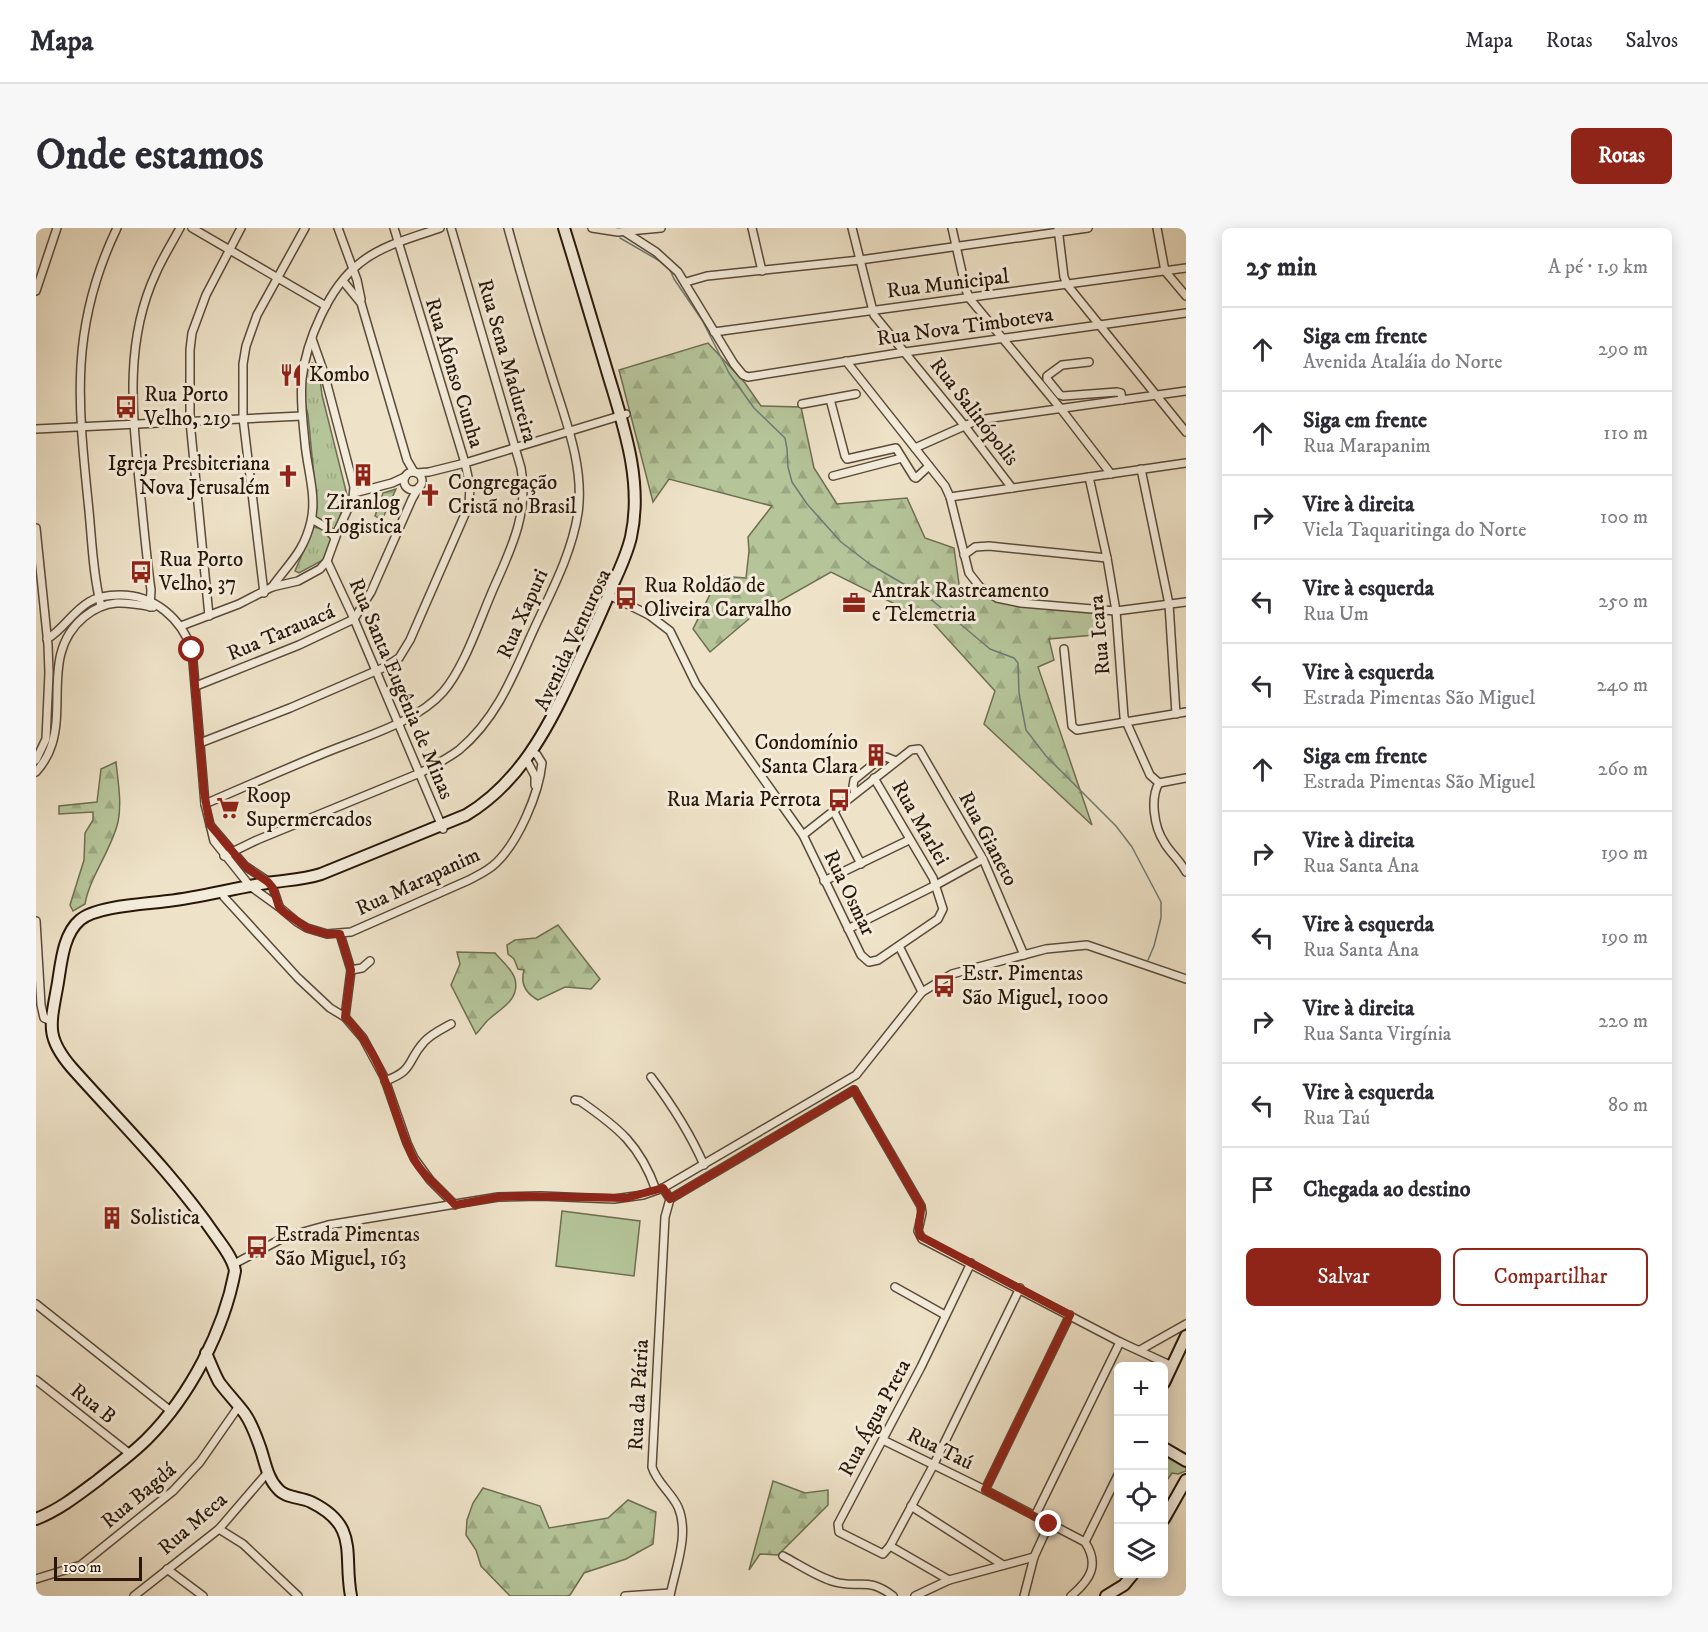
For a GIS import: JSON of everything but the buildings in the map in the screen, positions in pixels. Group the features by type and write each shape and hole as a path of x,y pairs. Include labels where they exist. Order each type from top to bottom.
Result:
{"street":[{"path":"36,291 57,228"},
{"path":"101,606 98,597 80,427 81,353 85,322 96,280 117,228"},
{"path":"151,603 134,424 132,375 141,319 155,274 180,228"},
{"path":"192,228 326,306"},
{"path":"209,616 190,421 189,368 192,333 206,295 242,228"},
{"path":"264,593 243,418 242,381 246,346 257,315 305,228"},
{"path":"338,228 362,297 361,303"},
{"name":"Rua Afonso Cunha","path":"200,743 290,708 393,663 405,650 464,517 470,495 465,463 394,228"},
{"path":"182,626 264,593 272,587 296,557 312,519 312,492 302,416 302,380 312,339 326,306 352,270 371,256 398,243 440,228"},
{"name":"Rua Sena Madureira","path":"205,804 398,722 435,700 445,689 462,658 512,546 519,527 524,495 522,474 451,228"},
{"name":"Rua Xapuri","path":"224,856 420,773 458,751 490,717 512,680 563,565 573,538 578,510 577,469 568,432 507,228"},
{"name":"Avenida Venturosa","path":"253,888 271,885 309,885 320,882 442,827 470,819 485,810 520,778 561,714 612,596 632,558 641,514 638,454 623,415 564,228"},
{"name":"Avenida Venturosa","path":"571,228 623,415"},
{"path":"592,228 625,232 660,228"},
{"path":"752,228 762,271"},
{"name":"Rua Salinópolis","path":"852,228 872,310 1012,488"},
{"path":"952,228 970,299 1061,409 1111,474"},
{"path":"686,282 707,276 860,260 1058,230 1088,228"},
{"path":"1157,228 1165,271 1186,296"},
{"path":"1058,230 1064,277 1068,286 1186,432"},
{"path":"625,232 669,264 686,282 714,332"},
{"name":"Rua Municipal","path":"714,332 1068,286 1186,268"},
{"path":"343,281 361,303 412,478 410,490 412,499"},
{"name":"Rua Nova Timboteva","path":"714,332 734,364 743,375 748,377 905,352 1186,313"},
{"path":"272,587 288,585 304,578 327,561 354,493 344,443 312,339"},
{"path":"846,361 945,486 950,497 964,555 974,580 989,594 1021,603 1116,611 1186,602"},
{"path":"1089,362 1060,365 1047,375 1047,379 1063,396 1117,392 1121,393 1122,400"},
{"path":"915,448 964,425 987,418 1186,391"},
{"path":"802,404 856,394"},
{"path":"830,399 844,456 847,459 893,448 899,451 916,478 929,466"},
{"path":"354,493 465,463 623,415"},
{"path":"36,429 302,416"},
{"path":"833,476 902,458"},
{"path":"950,497 1186,463"},
{"path":"1141,469 1169,604 1176,714"},
{"name":"Rua Icara","path":"1089,477 1116,611 1122,703 1126,722 1150,775 1159,783"},
{"name":"Rua Tarauacá","path":"196,686 299,645 354,619 371,592 412,499 412,478"},
{"path":"312,519 327,528 335,538"},
{"path":"36,528 49,673 46,740 36,760"},
{"path":"964,555 975,547 989,546 1107,558"},
{"name":"Rua Santa Eugênia de Minas","path":"327,561 442,827"},
{"path":"47,639 55,634 68,618 98,597 135,595 144,591 150,579"},
{"path":"135,595 162,608 182,626 192,650 205,804 214,841 224,856 253,888"},
{"path":"612,596 649,615 670,631 696,684 803,835 896,761"},
{"path":"36,772 48,754 54,739 57,672 66,640 80,620 101,606 129,602 151,603"},
{"path":"1064,649 1072,726 1077,730 1186,712"},
{"name":"Rua Gianeto","path":"896,761 911,750 921,751 982,859 1024,955"},
{"path":"855,793 854,780 875,763 886,757 896,761"},
{"path":"531,758 536,790"},
{"name":"Rua Marapanim","path":"253,888 307,928 327,934 340,934 366,926 484,873 514,841 536,790 542,763 531,758"},
{"name":"Rua Marlei","path":"874,778 936,885"},
{"path":"1186,778 1159,783 1154,795 1158,828 1163,841 1183,860 1186,872"},
{"path":"833,810 861,864"},
{"path":"210,825 245,866 271,885 279,907"},
{"name":"Rua Osmar","path":"803,835 861,955 869,962 878,960 899,946"},
{"path":"824,881 909,840"},
{"path":"848,929 982,859"},
{"path":"236,889 242,876"},
{"path":"922,992 899,946 941,915 943,904 936,885"},
{"path":"36,1519 60,1508 130,1454 172,1412 214,1337 235,1270 234,1264 186,1194 56,1047 51,1021 65,948 78,921 97,911 253,888"},
{"path":"199,897 224,897 253,888"},
{"path":"224,897 298,978 330,1008 345,1017 363,1038 385,1081 414,1158 430,1180 455,1205"},
{"path":"36,921 41,1005 44,1018 51,1021"},
{"path":"340,934 351,970 345,1017"},
{"path":"234,1264 285,1237 305,1230 498,1197 626,1198 660,1189 856,1075 922,992 952,974 1059,947 1087,945 1186,979"},
{"path":"351,970 362,968 370,961"},
{"path":"385,1081 402,1075 423,1042 451,1024"},
{"path":"856,1075 854,1090 921,1206 918,1232 920,1236 1120,1342 1172,1366"},
{"path":"651,1077 694,1140 704,1165"},
{"path":"575,1100 609,1121 632,1143 660,1189 670,1199 854,1090"},
{"name":"Rua da Pátria","path":"670,1199 665,1217 652,1467 658,1480 678,1507 682,1524 681,1541 670,1595"},
{"name":"Rua Água Preta","path":"890,1546 885,1554 879,1554 839,1532 837,1530 840,1519 921,1367 971,1263"},
{"path":"895,1287 945,1315"},
{"path":"949,1580 890,1546 933,1466 1020,1288"},
{"path":"36,1304 172,1412"},
{"path":"985,1490 1070,1315"},
{"path":"1140,1350 1186,1324"},
{"path":"1168,1374 1186,1336"},
{"path":"1035,1516 1120,1342"},
{"path":"206,1353 219,1381 239,1406 253,1429 268,1472 279,1491 304,1499 323,1509 345,1534 348,1545 351,1596"},
{"path":"198,1368 219,1381"},
{"name":"Rua B","path":"36,1380 130,1454"},
{"name":"Rua Bagdá","path":"36,1579 81,1565 173,1491 200,1462 239,1406"},
{"name":"Rua Taú","path":"883,1440 1085,1542"},
{"path":"1168,1450 1186,1461"},
{"name":"Rua Meca","path":"134,1596 219,1528 268,1472"},
{"path":"1168,1512 1186,1480"},
{"path":"1071,1596 1084,1585 1092,1567 1090,1551 1085,1542 1114,1485"},
{"path":"911,1506 1003,1565"},
{"path":"1024,1596 1034,1557 1049,1524"},
{"path":"219,1528 243,1544 298,1596"},
{"path":"783,1556 825,1579 836,1583 872,1584 893,1596"},
{"path":"915,1596 949,1580 1034,1557"},
{"path":"167,1569 203,1596"},
{"path":"1106,1596 1124,1585 1130,1578"},
{"path":"626,1596 670,1595"}],"green space":[{"path":"708,343 745,383 761,406 801,407 814,468 837,504 907,498 925,538 954,548 960,591 1025,607 1102,613 1106,634 1049,639 1054,660 1038,667 1092,825 984,724 995,691 933,623 831,572 750,618 710,652 693,629 719,576 746,578 748,537 772,506 669,479 653,502 619,370"},
{"path":"312,363 319,371 322,395 347,495 334,534 315,521 317,507 308,415 304,399 306,373"},
{"path":"396,489 382,520 375,516 383,493"},
{"path":"314,527 325,530 332,538 323,560 299,573 295,571"},
{"path":"116,762 120,800 115,833 91,883 85,904 73,911 70,905 84,860 85,833 93,820 93,812 59,814 59,806 97,802 101,769"},
{"path":"558,925 600,979 591,989 565,987 538,1000 525,988 524,970 518,969 514,959 508,954 507,945 515,940 536,938"},
{"path":"457,952 495,953 509,968 515,979 515,993 512,998 476,1034 451,985 460,964"},
{"path":"562,1211 640,1221 634,1276 556,1266"},
{"path":"1168,1456 1186,1467 1186,1471 1178,1474 1172,1473 1168,1479"},
{"path":"773,1481 805,1493 828,1490 828,1505 778,1555 760,1554 749,1570"},
{"path":"483,1488 540,1506 549,1528 608,1518 628,1500 656,1512 653,1544 626,1559 584,1573 570,1595 510,1596 481,1566 476,1550 466,1535 467,1520 473,1503"}],"waterway":[{"path":"620,238 658,260 670,270 702,320 729,373 754,408 785,438 792,482 807,504 841,542 871,565 933,601 990,649 1014,658 1018,663 1019,693 1026,730 1046,756 1116,826 1132,847 1161,902 1161,918 1148,960"}],"place":[{"name":"Kombo","path":"291,375"},
{"name":"Rua Porto Velho, 219","path":"126,407"},
{"name":"Ziranlog Logistica","path":"363,475"},
{"name":"Igreja Presbiteriana Nova Jerusalém","path":"288,476"},
{"name":"Congregação Cristã no Brasil","path":"430,495"},
{"name":"Rua Porto Velho, 37","path":"141,572"},
{"name":"Rua Roldão de Oliveira Carvalho","path":"626,598"},
{"name":"Antrak Rastreamento e Telemetria","path":"854,603"},
{"name":"Condomínio Santa Clara","path":"876,755"},
{"name":"Rua Maria Perrota","path":"839,800"},
{"name":"Roop Supermercados","path":"228,808"},
{"name":"Estr. Pimentas São Miguel, 1000","path":"944,986"},
{"name":"Solistica","path":"112,1218"},
{"name":"Estrada Pimentas São Miguel, 163","path":"257,1247"}],"route":[{"path":"192,650 205,804 210,825 245,866 268,882 273,888 279,907 284,912 297,922 317,932 340,934 351,970 345,1017 363,1038 384,1077 406,1143 430,1180 455,1205 498,1197 519,1196 626,1198 663,1188 670,1199 854,1090 921,1206 918,1232 922,1239 1070,1315 985,1490 1049,1524"}]}
